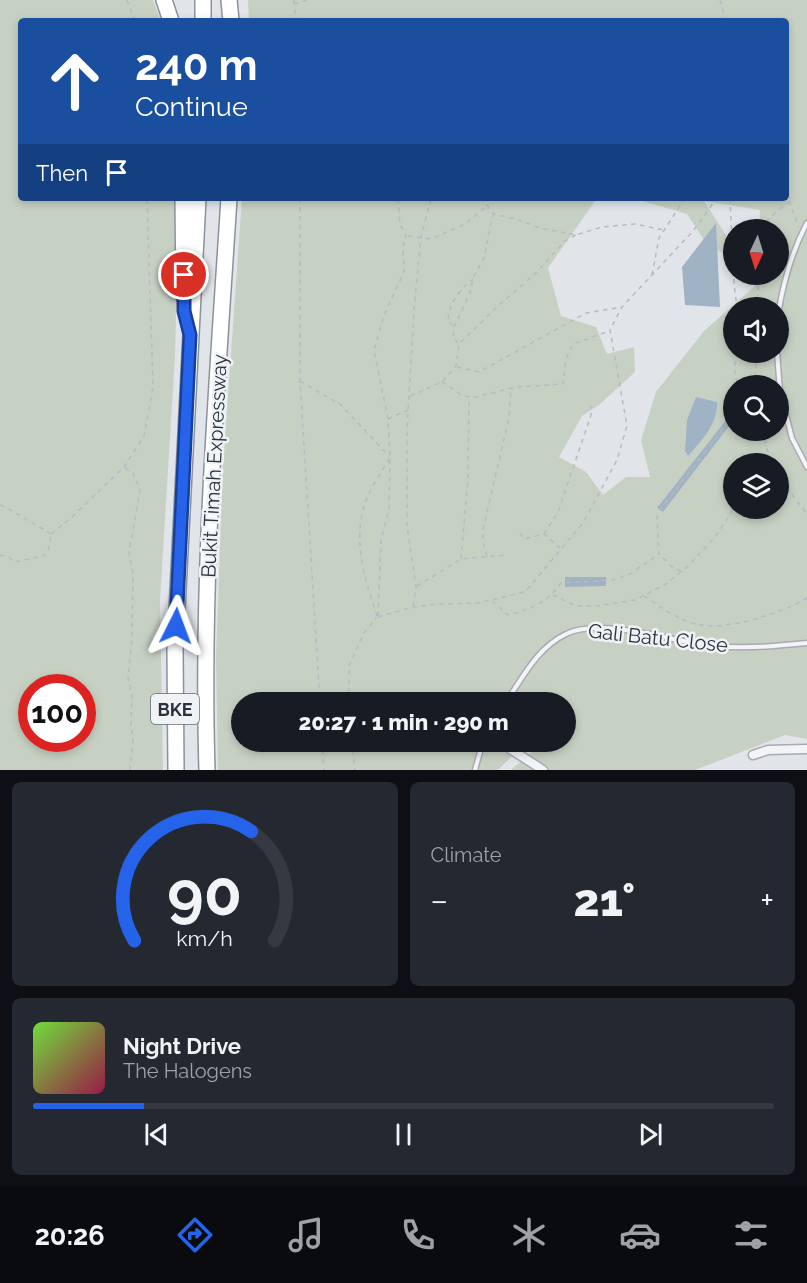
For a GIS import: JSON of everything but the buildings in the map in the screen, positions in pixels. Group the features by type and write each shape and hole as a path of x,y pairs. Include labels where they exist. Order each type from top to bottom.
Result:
{"highway":[{"path":"164,0 170,18"},
{"path":"203,0 203,18"},
{"path":"231,0 231,18"},
{"path":"183,201 184,311 190,335"},
{"name":"Bukit Timah Expressway","path":"176,770 175,649 198,201"},
{"name":"Bukit Timah Expressway","path":"207,770 207,621 211,488 229,201"}],"street":[{"path":"753,755 768,750 807,749"},
{"path":"515,752 543,770"}],"lane":[{"path":"781,297 801,234 807,224"},
{"path":"778,363 780,392 792,438 807,466"},
{"name":"Gali Batu Close","path":"513,692 537,656 558,638 583,628 608,628 715,646 752,647 807,643"},
{"path":"475,770 480,752"}],"path":[{"path":"127,0 134,18"},
{"path":"294,0 296,18"},
{"path":"294,4 307,0"},
{"path":"720,0 725,18"},
{"path":"0,555 9,557 14,562 43,556 48,552 51,534 124,467 144,436 153,387 147,201"},
{"path":"300,201 300,381 319,692"},
{"path":"378,616 381,540 390,500 390,457 388,419 374,350 384,315 404,272 403,246 406,236 400,224 398,201"},
{"path":"412,607 416,586 407,526 408,410 421,237 430,201"},
{"path":"483,201 493,213 540,228 576,235"},
{"path":"652,276 659,238 682,201"},
{"path":"349,692 349,666 364,633 378,616 412,607 478,603 525,592 584,523 617,460 627,426 620,375 610,330 622,307 693,231 715,201"},
{"path":"730,201 736,297"},
{"path":"768,219 789,202 801,234"},
{"path":"406,236 431,239 465,224 487,206"},
{"path":"459,344 453,337 454,327 470,293 473,278 484,258 493,213"},
{"path":"409,396 442,382 456,366 459,344 535,274 565,241 602,227 635,224 664,230"},
{"path":"454,327 448,321 456,293 473,278"},
{"path":"456,366 479,372 586,313 622,307"},
{"path":"442,382 469,397 512,388 563,384 566,359 573,344 610,330"},
{"path":"300,381 341,405 390,457"},
{"path":"487,556 483,543 483,529 509,418 512,388"},
{"path":"461,559 468,478 469,397"},
{"path":"520,533 524,539 544,534 558,512 591,415 591,406"},
{"path":"388,419 408,410"},
{"path":"682,571 673,568 659,554 657,517 660,510 723,429"},
{"path":"765,441 768,453"},
{"path":"378,616 366,583 360,550 362,514 371,489 390,457"},
{"path":"124,467 133,473 140,490 129,553 133,573 132,639 128,678 132,693 133,738 130,770"},
{"path":"789,489 807,514"},
{"path":"0,506 51,534"},
{"path":"553,595 576,606 635,600 666,584 682,571 716,536 727,519"},
{"path":"544,534 561,549"},
{"path":"491,600 508,615 532,609 553,595 561,583 613,580 630,574 659,554"},
{"path":"416,586 461,559 507,555"},
{"path":"644,596 665,610 697,625 736,625 792,607 807,598"},
{"path":"323,752 324,770"},
{"path":"353,752 355,770"}],"green space":[{"path":"0,0 153,0 160,18 18,18 18,201 175,201 177,269 175,356 160,600 163,770 0,770"},
{"path":"248,0 807,0 807,739 785,735 695,770 511,770 532,752 576,752 576,692 231,692 231,752 519,752 515,753 498,770 218,770 216,657 223,466 242,201 595,201 548,268 561,316 596,327 607,354 634,347 635,372 599,405 582,416 559,457 586,472 603,495 626,477 650,477 641,440 656,392 704,331 723,314 723,363 789,363 789,297 743,297 755,285 789,285 789,219 760,219 760,210 704,201 789,201 789,18 249,18"},
{"path":"642,201 704,201 723,230 723,253 708,246 687,214"}],"water":[{"path":"716,223 720,307 685,305 682,267"},
{"path":"696,397 717,402 717,410 712,425 688,456 685,451 687,420"},
{"path":"723,424 723,434 663,512 657,508"},
{"path":"565,577 606,577 606,586 565,587"}],"route":[{"path":"176,626 190,335 185,321 184,275"}]}
